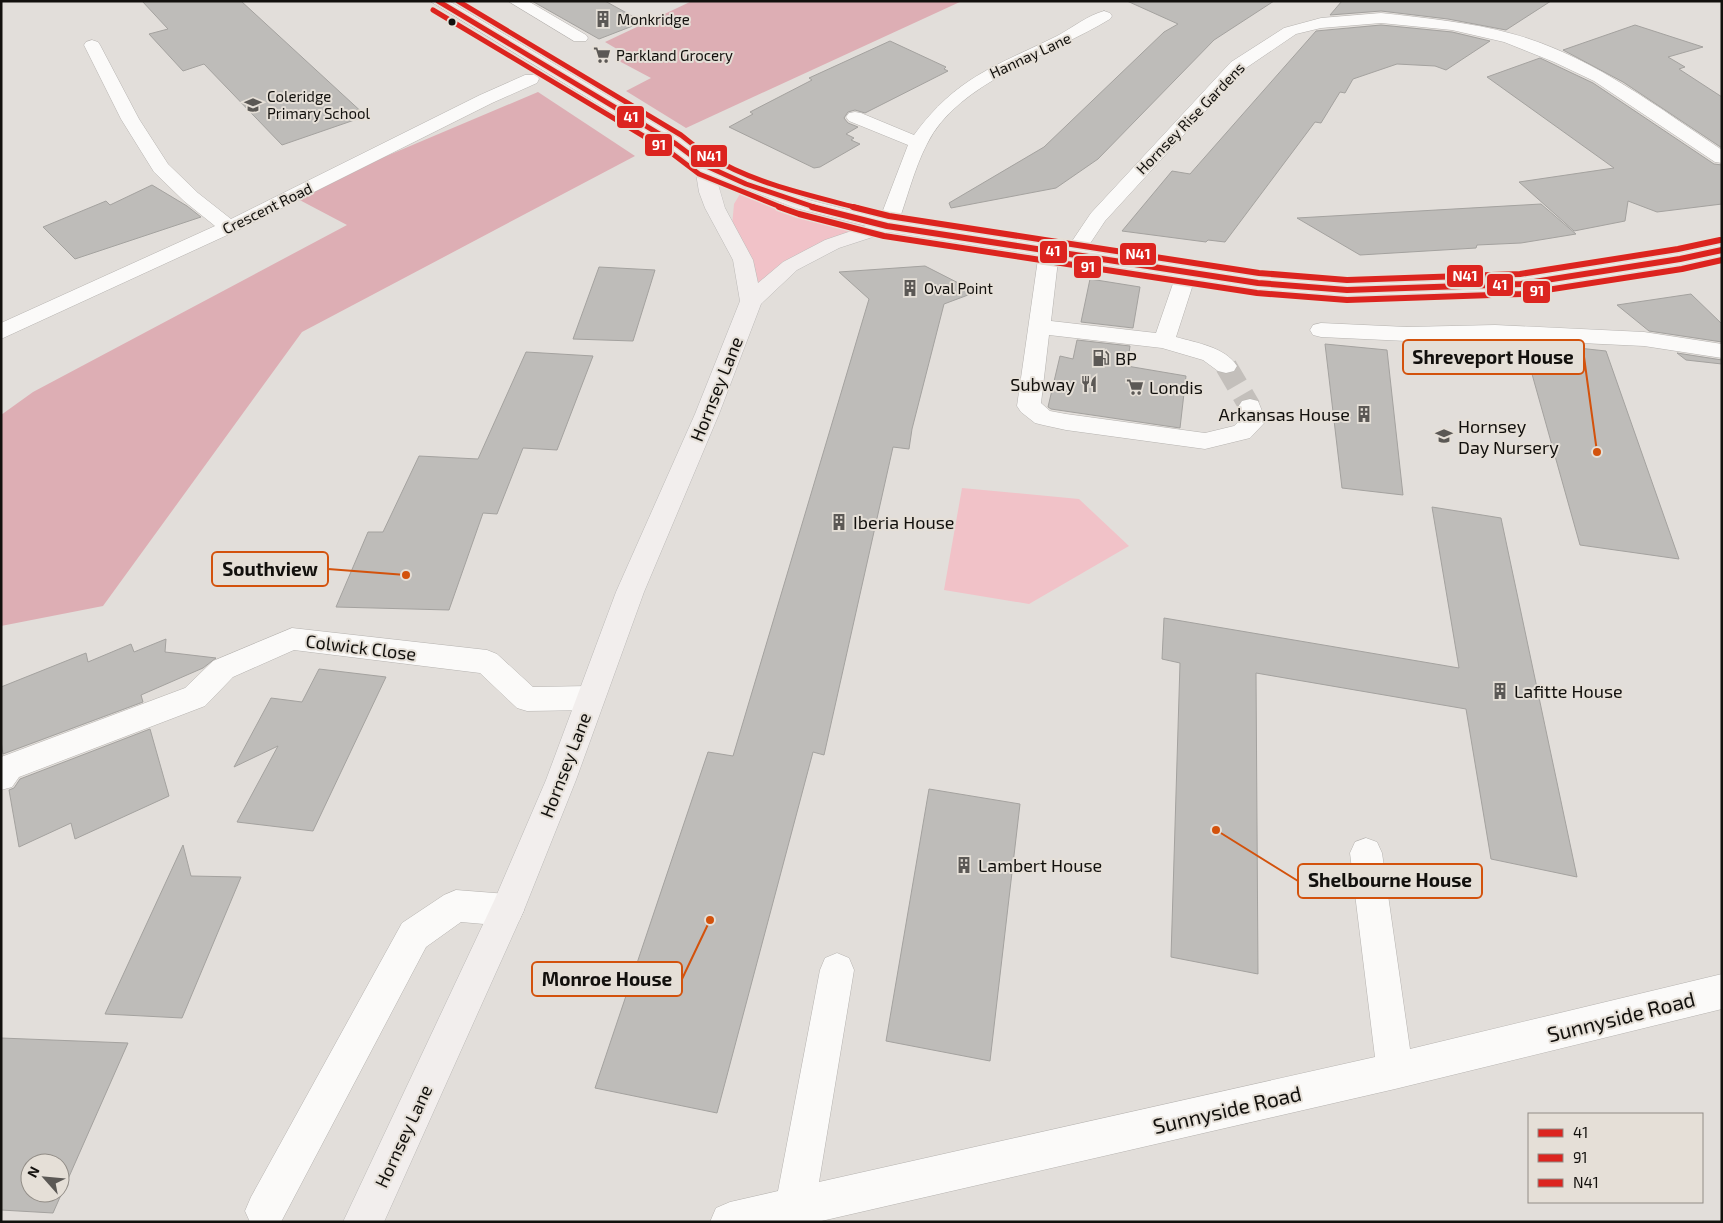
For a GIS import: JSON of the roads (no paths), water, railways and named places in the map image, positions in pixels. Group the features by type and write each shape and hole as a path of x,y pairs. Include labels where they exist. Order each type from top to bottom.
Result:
{"main road":[{"path":"438,1 604,99 665,137 704,166 746,184 802,204 887,226 1072,256 1258,283 1347,290 1521,284 1680,259 1722,250"},
{"path":"704,166 708,192 743,260 751,301"},
{"path":"731,237 734,204 746,184"},
{"name":"Hornsey Lane","path":"363,1222 404,1137 507,910 561,780 630,592 707,414 751,301 790,266 832,244 887,226"}],"street":[{"path":"516,1 580,38"},
{"name":"Hannay Lane","path":"887,226 918,142 954,98 982,78 1011,62 1080,32 1104,16"},
{"name":"Hornsey Rise Gardens","path":"1072,256 1098,217 1237,66 1290,31 1321,23 1381,18 1452,25 1508,38 1560,58 1600,78 1722,158"},
{"path":"92,45 130,119 161,168 191,197 229,227"},
{"name":"Crescent Road","path":"1,332 229,227 486,99 531,79"},
{"path":"855,116 918,142"},
{"path":"1049,252 1029,406 1043,417 1066,422 1205,441 1242,432 1254,421 1250,407"},
{"path":"1164,341 1187,272"},
{"path":"1039,327 1164,341 1211,355 1226,366"},
{"path":"1320,330 1407,334 1495,332 1644,339 1722,351"},
{"name":"Colwick Close","path":"1,777 8,768 195,696 223,669 292,639 487,662 527,699 590,698"},
{"path":"1366,853 1395,1071"},
{"path":"264,1211 414,935 456,906 507,910"},
{"path":"795,1206 837,970"},
{"name":"Sunnyside Road","path":"730,1222 1395,1071 1722,991"}],"tunnel":[{"path":"1226,366 1250,407"}],"place":[{"name":"Monkridge","path":"603,19"},
{"name":"Parkland Grocery","path":"602,55"},
{"name":"Coleridge Primary School","path":"253,105"},
{"name":"Oval Point","path":"910,288"},
{"name":"BP","path":"1101,358"},
{"name":"Subway","path":"1089,384"},
{"name":"Londis","path":"1135,387"},
{"name":"Arkansas House","path":"1364,414"},
{"name":"Hornsey Day Nursery","path":"1444,436"},
{"name":"Shreveport House","path":"1597,452"},
{"name":"Iberia House","path":"839,522"},
{"name":"Southview","path":"406,575"},
{"name":"Lafitte House","path":"1500,691"},
{"name":"Shelbourne House","path":"1216,830"},
{"name":"Lambert House","path":"964,865"},
{"name":"Monroe House","path":"710,920"}]}
